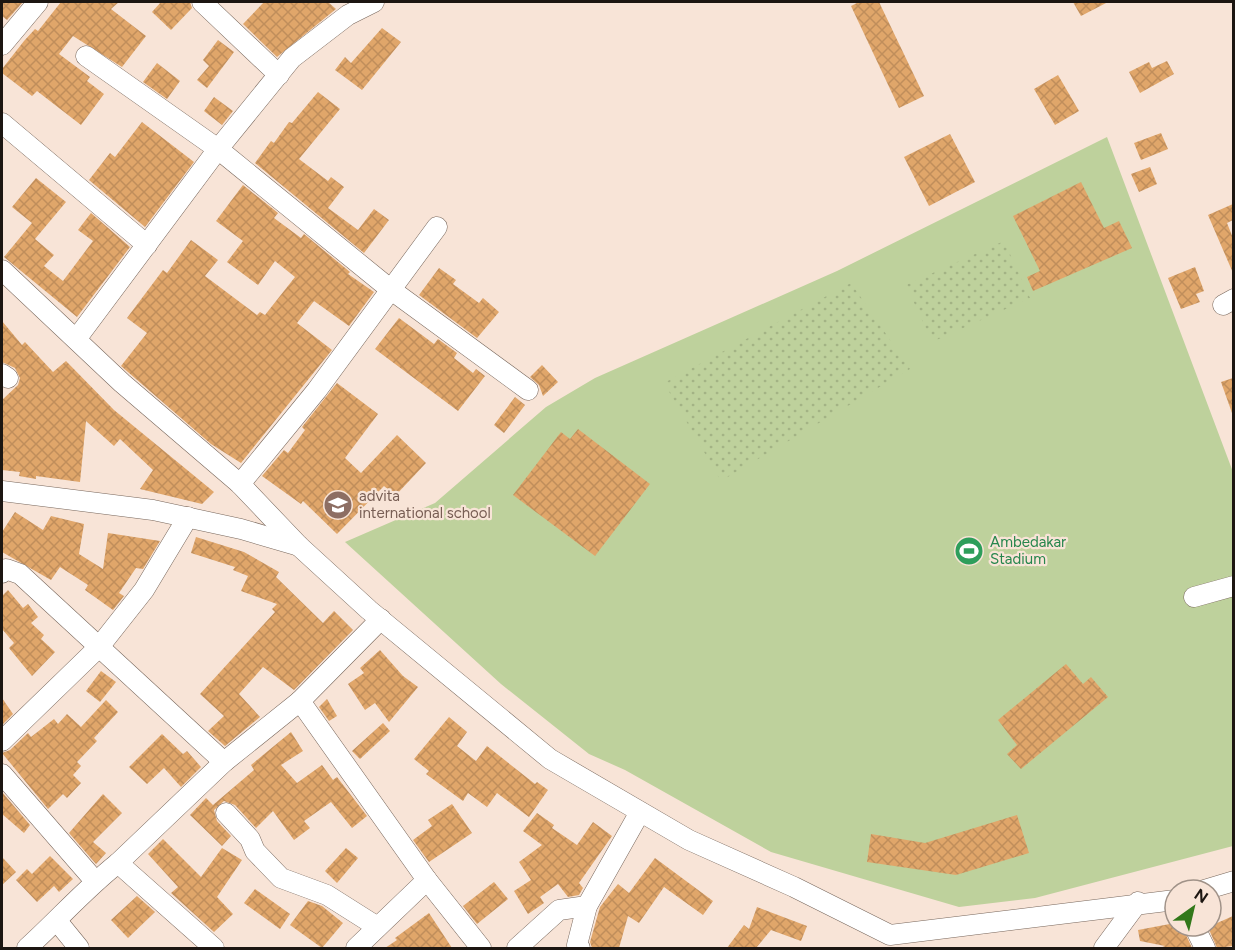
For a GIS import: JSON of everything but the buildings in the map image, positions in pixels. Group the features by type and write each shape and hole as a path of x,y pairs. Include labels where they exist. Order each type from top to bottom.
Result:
{"street":[{"path":"2,45 38,2"},
{"path":"202,2 279,75"},
{"path":"77,338 218,149 292,58 342,8 374,2"},
{"path":"86,56 218,149 390,289 528,390"},
{"path":"2,123 147,245"},
{"path":"240,484 317,390 437,227"},
{"path":"2,270 77,338 122,383 240,484 299,546 381,619 550,759 690,840 794,887 887,942 1138,902 1163,901"},
{"path":"2,491 153,510 299,546"},
{"path":"2,741 99,648 144,590 188,517"},
{"path":"3,570 20,574 224,762"},
{"path":"1194,597 1233,586"},
{"path":"27,948 57,921 95,881 118,863 224,762 300,701 381,619"},
{"path":"300,701 427,880 481,948"},
{"path":"2,774 95,881"},
{"path":"580,948 577,945 587,906 640,812"},
{"path":"226,813 250,839 255,851 281,878 327,895 376,927"},
{"path":"118,863 214,948"},
{"path":"356,948 427,880"},
{"path":"1104,948 1138,902"},
{"path":"517,948 559,910 587,906"},
{"path":"57,921 79,948"}],"green space":[{"path":"1107,137 1233,472 1233,846 1035,898 959,907 771,852 625,770 589,754 501,684 345,542 435,503 546,407 595,378 837,271"},
{"path":"1004,241 1030,298 932,342 906,285"},
{"path":"851,283 910,369 721,481 664,383"}],"place":[{"name":"advita international school","path":"338,505"},
{"name":"Ambedakar Stadium","path":"969,551"}]}
